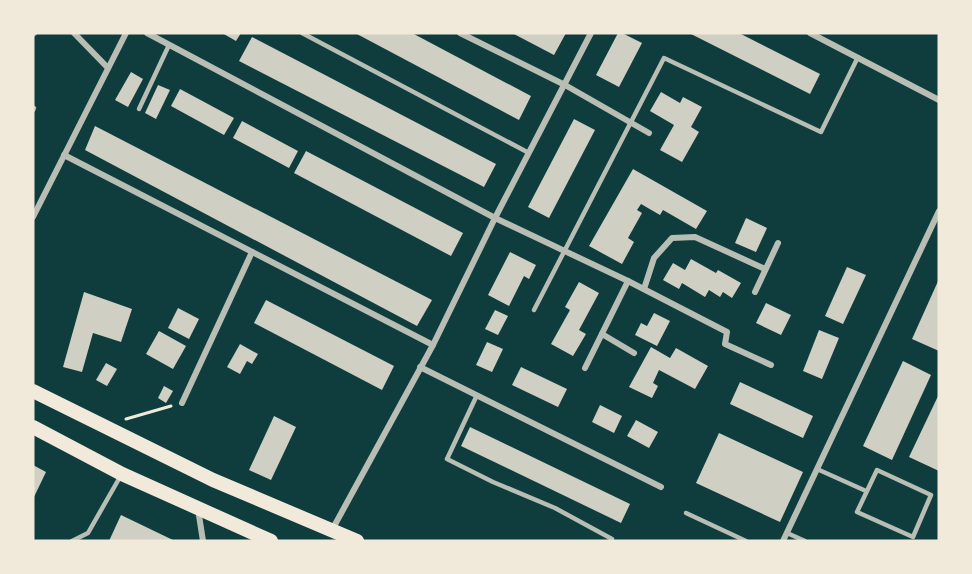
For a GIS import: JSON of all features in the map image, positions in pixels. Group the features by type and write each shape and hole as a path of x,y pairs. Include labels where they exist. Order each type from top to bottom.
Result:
{"main road":[{"path":"33,391 213,480 357,541"},
{"path":"33,427 122,474 271,541"}],"street":[{"path":"74,33 108,68"},
{"path":"33,217 126,33"},
{"path":"147,33 495,218 628,281 728,332 725,344 771,365"},
{"path":"460,33 565,85 649,133"},
{"path":"332,531 433,345 495,218 591,33"},
{"path":"810,33 939,99"},
{"path":"64,155 433,345"},
{"path":"783,541 939,211"},
{"path":"644,289 654,258 672,238 695,237 765,269"},
{"path":"755,292 778,243"},
{"path":"182,403 252,252"},
{"path":"585,368 628,281"},
{"path":"602,334 634,353"},
{"path":"420,367 661,487"},
{"path":"198,509 203,541"}],"lane":[{"path":"302,33 529,153"},
{"path":"140,109 169,45"},
{"path":"534,310 664,58 821,132 858,57"},
{"path":"477,395 447,459 493,482 555,508 612,539"},
{"path":"817,469 866,491"},
{"path":"877,470 931,495 913,537 857,512 866,491 877,470"},
{"path":"72,541 88,533 122,474"},
{"path":"686,513 746,541"},
{"path":"787,533 805,541"}],"path":[{"path":"102,426 182,403"}],"building":[{"path":"222,33 241,33 236,41"},
{"path":"355,33 412,33 531,96 519,120"},
{"path":"512,33 566,33 554,55"},
{"path":"618,33 642,43 619,87 596,75"},
{"path":"689,33 739,33 820,74 810,94"},
{"path":"252,37 496,164 484,187 239,61"},
{"path":"131,72 143,79 128,107 115,100"},
{"path":"158,85 170,90 156,119 145,113"},
{"path":"180,89 234,118 224,135 171,106"},
{"path":"661,92 680,103 683,97 702,107 691,127 699,132 682,162 660,150 674,125 650,111"},
{"path":"574,119 595,130 549,218 528,207"},
{"path":"242,121 298,151 289,168 233,138"},
{"path":"95,126 432,300 417,326 85,150"},
{"path":"306,151 463,233 451,256 294,173"},
{"path":"633,169 707,211 696,229 663,210 660,215 641,204 637,210 642,213 628,238 634,242 622,264 589,246"},
{"path":"746,218 767,228 756,252 735,243"},
{"path":"510,252 536,265 529,279 524,276 509,306 488,295"},
{"path":"691,259 716,273 718,270 741,283 732,298 723,292 720,297 709,290 705,297 682,283 679,289 663,280 673,263 685,270"},
{"path":"847,267 866,275 843,324 825,316"},
{"path":"939,279 939,351 912,339"},
{"path":"579,282 599,293 579,330 586,334 573,356 551,344 570,310 565,307"},
{"path":"84,292 132,309 121,342 93,333 82,372 63,367"},
{"path":"266,300 394,366 382,390 254,323"},
{"path":"766,303 791,315 781,335 756,323"},
{"path":"178,308 199,319 189,339 168,328"},
{"path":"495,310 508,316 498,335 485,329"},
{"path":"654,313 670,321 657,346 635,335 641,323 647,326"},
{"path":"819,330 839,338 822,379 803,371"},
{"path":"159,331 186,346 173,369 146,354"},
{"path":"487,342 503,349 492,372 476,365"},
{"path":"240,344 258,354 252,364 247,361 240,374 227,367"},
{"path":"651,347 670,358 676,348 708,366 695,389 659,370 653,383 658,386 652,398 629,387"},
{"path":"903,361 931,375 892,460 863,446"},
{"path":"106,363 117,369 107,386 96,380"},
{"path":"521,367 567,389 558,407 512,385"},
{"path":"740,382 813,416 803,438 730,404"},
{"path":"164,386 173,391 166,403 158,398"},
{"path":"939,394 939,471 909,457"},
{"path":"600,405 622,416 614,433 592,422"},
{"path":"274,416 296,427 271,480 249,470"},
{"path":"636,420 658,432 649,448 627,436"},
{"path":"470,427 630,504 621,523 461,446"},
{"path":"719,433 803,472 780,522 696,483"},
{"path":"33,465 46,472 33,499"},
{"path":"121,515 175,541 109,541"}]}
